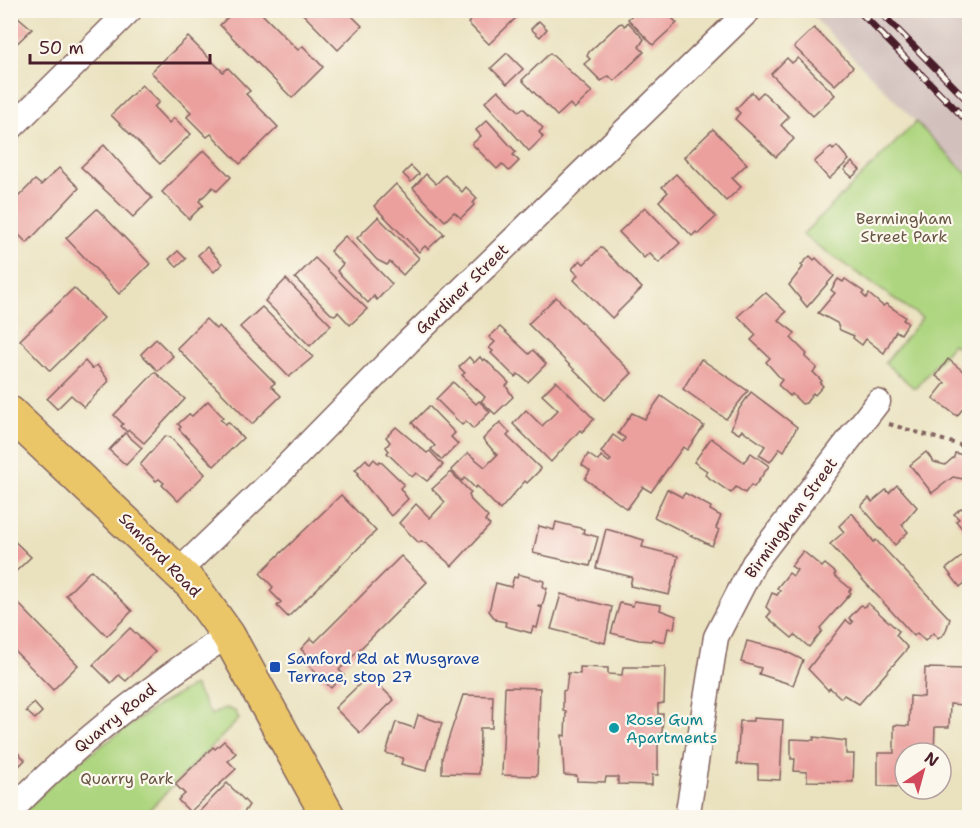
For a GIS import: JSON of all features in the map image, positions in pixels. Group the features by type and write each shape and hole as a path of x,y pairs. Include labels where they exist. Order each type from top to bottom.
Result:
{"main road":[{"name":"Samford Road","path":"10,413 179,571 228,635 329,818"}],"street":[{"path":"10,129 130,10"},
{"name":"Gardiner Street","path":"179,571 268,485 408,342 749,10"},
{"name":"Birmingham Street","path":"687,818 716,637 754,563 874,407"},
{"name":"Quarry Road","path":"10,812 50,771 164,678 228,635"}],"path":[{"path":"874,407 894,427 969,448"}],"shaded area":[{"path":"808,11 969,11 969,176 916,122"}],"green space":[{"name":"Bermingham Street Park","path":"916,122 969,176 970,356 953,344 915,389 885,363 922,318 802,235"},
{"name":"Quarry Park","path":"194,685 211,715 226,708 235,711 239,719 142,817 19,818 58,777 157,706"}],"building":[{"path":"10,10 32,29 10,50"},
{"path":"235,10 258,10 298,50 303,46 323,67 292,98 220,25"},
{"path":"299,10 346,10 362,26 338,50"},
{"path":"475,10 524,10 489,44 468,23 478,13"},
{"path":"637,10 676,10 670,16 677,23 653,45 628,19"},
{"path":"539,21 547,29 540,37 531,29"},
{"path":"628,22 644,39 639,47 644,52 614,81 609,76 601,81 584,64 590,59 587,56 619,24 622,23 625,26"},
{"path":"814,28 853,67 835,85 794,47"},
{"path":"188,37 223,72 228,68 250,91 246,94 278,127 240,164 211,134 207,137 187,117 191,112 151,72"},
{"path":"507,53 523,69 507,84 491,68"},
{"path":"550,53 592,92 574,109 570,104 557,116 522,80"},
{"path":"787,58 792,63 798,58 835,95 813,116 771,74"},
{"path":"142,85 159,102 154,107 169,123 174,118 191,134 160,164 111,115"},
{"path":"498,90 519,111 523,108 543,128 539,132 543,137 529,151 485,102"},
{"path":"752,92 757,98 763,92 789,117 781,125 794,139 776,157 735,119 740,113 736,109"},
{"path":"487,120 516,152 513,155 519,161 509,171 502,164 497,169 472,144 481,136 476,130"},
{"path":"713,129 747,164 732,178 741,187 726,201 684,157"},
{"path":"104,145 152,198 133,217 81,167"},
{"path":"837,146 849,160 829,179 814,162 831,147 833,150"},
{"path":"204,150 231,177 217,191 213,187 199,201 203,205 189,219 162,192"},
{"path":"852,162 860,170 852,177 844,170"},
{"path":"411,166 419,174 411,182 403,174"},
{"path":"59,168 79,188 27,243 10,226 10,188 19,196 35,180 41,185"},
{"path":"426,174 436,184 445,175 462,192 466,187 477,198 474,205 461,218 454,212 445,221 413,188"},
{"path":"676,174 716,217 698,234 696,232 692,236 659,201 668,192 662,187"},
{"path":"396,184 444,234 428,249 425,246 419,252 374,206"},
{"path":"645,207 680,243 659,263 649,253 644,258 619,232"},
{"path":"97,209 150,264 119,294 66,238"},
{"path":"378,217 419,258 403,275 390,262 387,265 377,260 357,238"},
{"path":"345,236 392,284 377,300 374,296 368,303 337,271 343,264 330,251"},
{"path":"207,247 222,264 214,272 198,255"},
{"path":"601,247 642,288 612,318 574,280 578,275 572,269 580,260 584,264"},
{"path":"178,251 186,259 177,267 169,259"},
{"path":"810,256 814,260 816,258 834,276 807,307 789,285 803,267 801,265"},
{"path":"315,258 367,309 350,325 338,312 335,315 331,314 295,278"},
{"path":"286,279 331,325 310,346 265,301"},
{"path":"838,279 843,282 845,279 864,292 862,294 866,298 869,294 883,306 886,304 905,317 903,320 908,323 901,334 896,331 884,353 866,339 862,345 853,338 854,336 840,330 837,323 818,313 835,293 831,290"},
{"path":"74,288 104,318 50,371 20,340"},
{"path":"765,292 786,312 778,320 795,333 791,338 807,354 805,357 817,368 813,372 822,381 820,383 823,386 815,395 813,393 806,403 802,404 778,385 782,380 766,362 770,358 751,340 756,335 738,316"},
{"path":"556,297 632,373 605,400 528,324"},
{"path":"262,307 313,357 289,377 240,327"},
{"path":"206,319 216,329 219,326 275,383 271,386 281,396 252,424 177,348"},
{"path":"500,327 529,354 533,350 546,364 528,382 518,374 515,377 491,353 493,351 489,348 495,342 489,337"},
{"path":"156,339 173,356 158,371 141,354"},
{"path":"469,357 474,363 480,357 483,361 485,359 509,383 506,386 513,397 495,414 481,401 485,397 462,375 465,373 459,367"},
{"path":"701,359 748,391 726,419 683,389"},
{"path":"948,359 969,376 969,401 957,416 933,398 945,383 936,376"},
{"path":"85,361 92,369 97,365 109,381 84,407 71,395 57,409 47,399"},
{"path":"155,372 185,399 144,443 129,430 127,432 114,415"},
{"path":"556,381 594,419 582,432 580,430 551,462 513,424 526,410 542,426 558,410 542,395"},
{"path":"453,382 476,404 479,401 490,412 473,429 466,421 462,425 436,399"},
{"path":"751,392 797,427 784,451 780,448 770,462 759,455 765,446 742,430 739,434 731,429 739,409"},
{"path":"661,396 704,426 687,450 683,447 651,492 643,487 627,509 585,479 590,471 582,465 588,454 598,461 601,456 609,462 611,460 601,452 613,435 623,442 625,438 618,433 632,413 645,419"},
{"path":"208,401 223,417 220,419 225,424 228,422 243,438 214,466 179,429 181,427 178,424 189,414 192,416"},
{"path":"429,406 455,433 451,437 458,444 442,460 431,449 435,446 412,423"},
{"path":"500,422 510,433 507,436 541,469 527,483 525,481 500,510 477,486 475,488 465,478 462,481 451,470 468,453 485,467 497,455 483,439"},
{"path":"396,427 427,453 430,451 443,465 427,481 416,473 412,477 387,453 389,451 386,447 390,442 386,437"},
{"path":"125,433 142,448 126,465 109,450"},
{"path":"165,436 170,437 205,474 178,501 162,485 164,483 159,479 156,481 140,465"},
{"path":"711,438 744,462 751,453 769,466 754,487 751,485 745,493 736,487 731,493 705,475 707,471 694,462"},
{"path":"926,452 934,462 945,465 955,453 967,456 969,480 953,477 932,493 910,465"},
{"path":"366,459 370,464 374,459 378,463 380,461 404,484 400,488 408,499 391,516 357,475 359,473 355,470"},
{"path":"451,472 471,493 469,495 471,500 488,517 485,521 490,525 452,566 427,544 421,541 419,543 399,523 416,504 430,518 445,502 432,489"},
{"path":"897,485 917,507 902,525 908,532 895,545 861,506 869,498 872,502 886,490 889,493"},
{"path":"667,489 682,497 685,493 711,507 710,510 721,516 716,528 719,530 712,546 654,517"},
{"path":"341,495 376,531 288,617 277,606 281,602 270,591 273,587 260,573"},
{"path":"961,508 969,513 969,537 956,521 959,519 954,514"},
{"path":"852,513 874,542 876,540 950,619 945,633 938,639 933,633 925,641 917,633 914,636 830,544 844,532 839,526"},
{"path":"556,522 584,529 583,533 598,537 590,566 533,553 539,526 554,530"},
{"path":"606,529 644,540 642,547 678,556 669,595 630,586 632,577 596,568"},
{"path":"10,537 31,557 10,577"},
{"path":"803,551 822,567 825,564 851,589 849,591 851,593 820,628 822,631 809,647 795,635 792,638 767,617 771,612 766,607 772,593 777,595 780,591 777,588 789,573 793,576 797,570 791,566"},
{"path":"965,554 969,560 969,579 960,587 946,569"},
{"path":"401,556 427,582 339,670 344,675 331,688 308,665 312,660 301,649 311,638 315,642"},
{"path":"91,570 132,611 107,636 66,595"},
{"path":"518,574 544,581 543,587 547,588 542,607 538,606 542,608 537,628 533,627 531,633 505,626 506,622 496,620 489,611 496,583 511,587 514,577 517,578"},
{"path":"561,594 612,607 605,643 551,629"},
{"path":"634,601 661,605 660,610 676,616 674,629 668,628 665,642 652,639 651,641 639,640 611,633 620,603 633,606"},
{"path":"18,603 78,665 53,690 10,646 10,610"},
{"path":"868,603 899,631 896,635 908,648 859,704 844,695 841,698 830,688 828,690 808,669 846,620 851,624 853,622 849,618 861,605 864,607"},
{"path":"130,628 155,652 126,681 119,675 111,683 93,665"},
{"path":"747,641 783,650 803,660 793,685 759,674 761,668 741,662"},
{"name":"Rose Gum Apartments","path":"580,667 608,668 608,674 622,675 623,667 665,667 664,703 658,704 658,714 663,714 662,733 658,734 658,775 652,775 652,785 618,784 618,777 606,777 605,782 577,781 577,776 564,775 562,735 565,736 566,712 563,711 563,691 566,690 568,673 580,674"},
{"path":"925,668 966,669 965,705 950,704 949,727 935,727 934,741 894,741 894,725 909,726 910,696 924,697"},
{"path":"369,675 394,700 360,733 335,708"},
{"path":"505,687 540,688 537,776 502,775"},
{"path":"463,695 493,696 492,728 480,728 479,774 442,773 442,758"},
{"path":"34,703 42,712 35,719 26,711"},
{"path":"418,715 442,723 426,771 401,764 403,758 386,753 396,722 414,728"},
{"path":"753,718 783,720 780,780 758,779 758,765 737,764 740,721 753,721"},
{"path":"814,737 846,741 846,754 854,754 853,782 807,781 807,772 794,771 795,759 791,759 791,739 814,740"},
{"path":"224,741 236,753 228,761 236,769 190,812 178,800 185,794 175,784 213,747 215,749"},
{"path":"10,745 25,760 10,775"},
{"path":"878,753 893,753 893,787 878,786"},
{"path":"227,783 249,805 239,818 193,818"}],"railway":[{"path":"858,10 970,124"},
{"path":"878,10 970,103"}],"place":[{"name":"Samford Rd at Musgrave Terrace, stop 27","path":"275,667"},
{"name":"Rose Gum Apartments","path":"614,728"}]}
